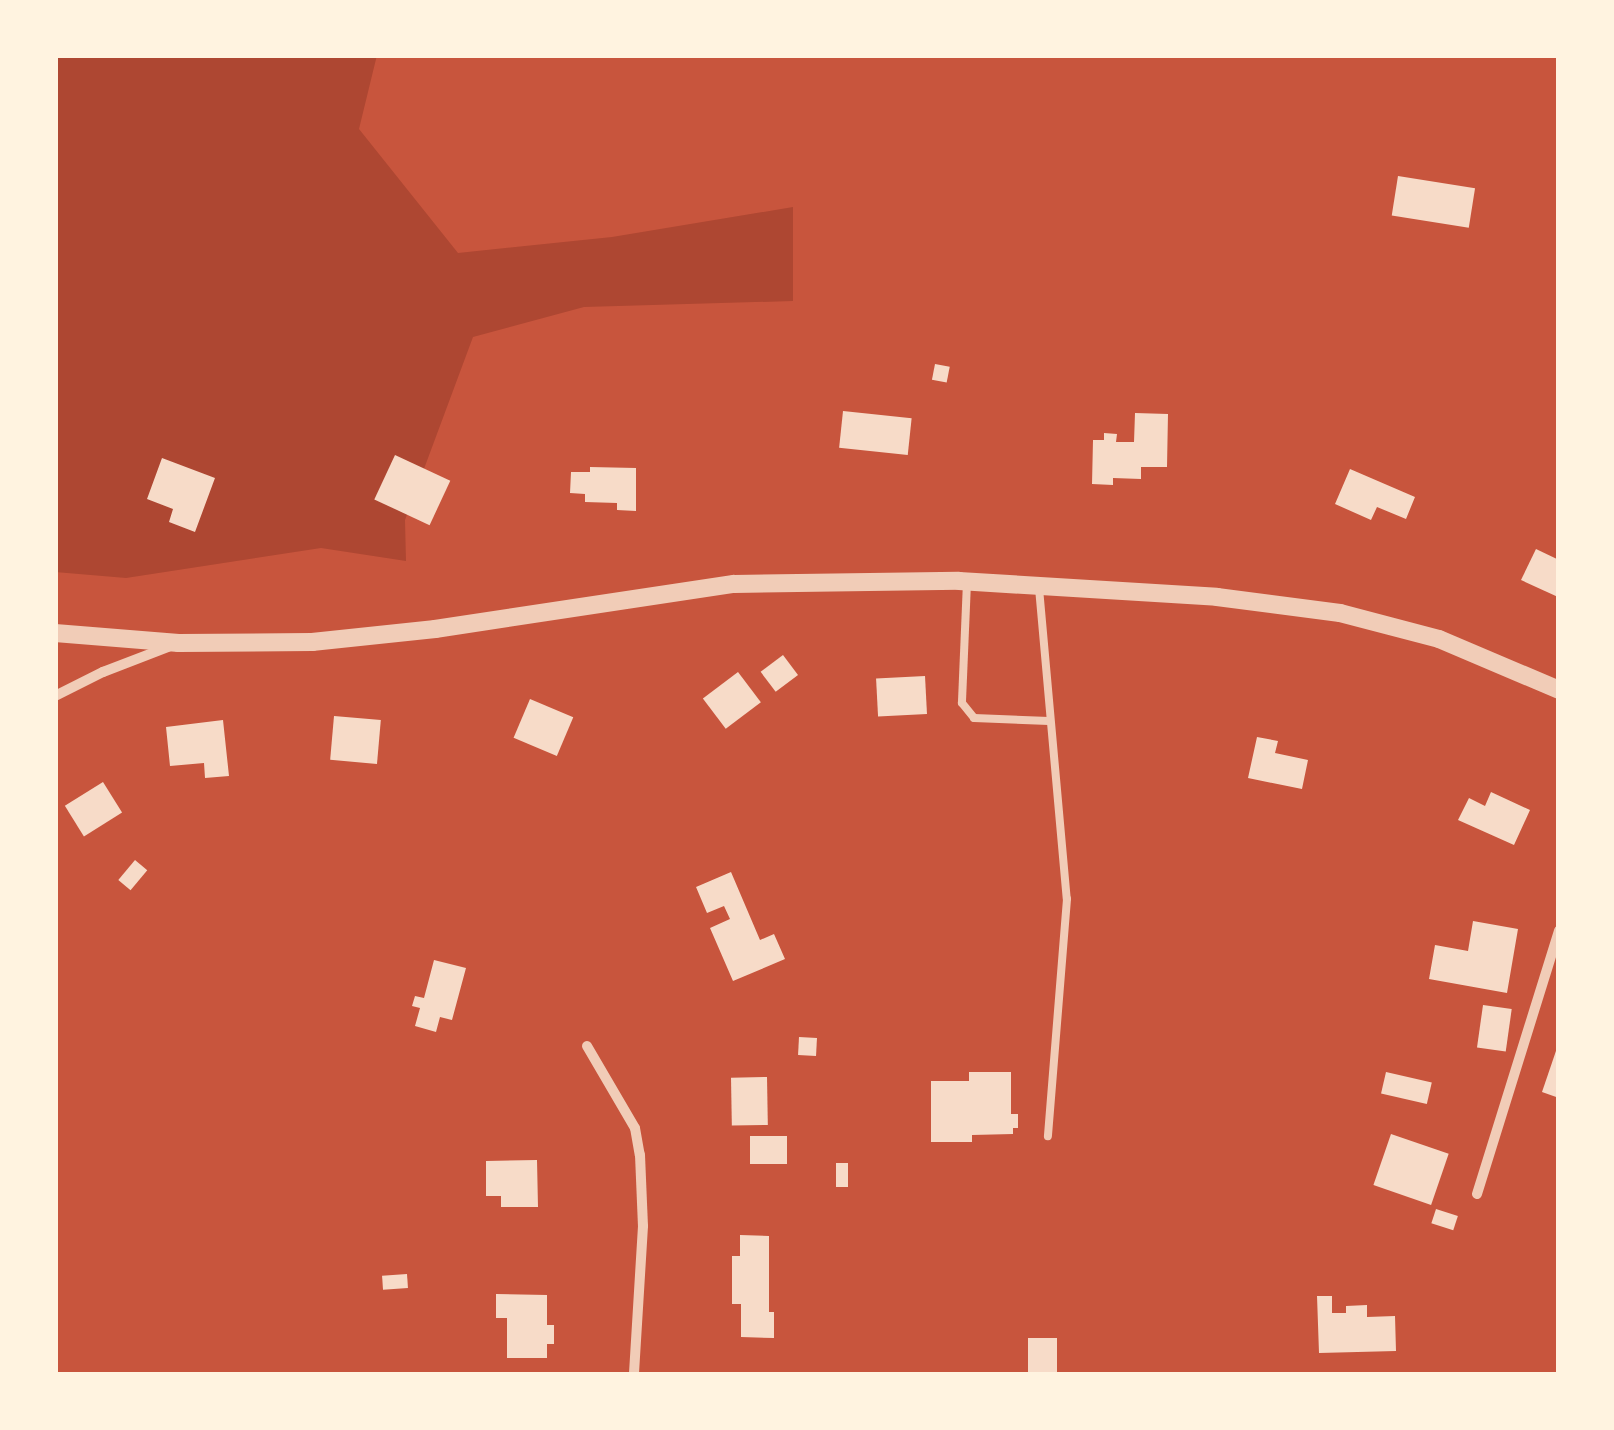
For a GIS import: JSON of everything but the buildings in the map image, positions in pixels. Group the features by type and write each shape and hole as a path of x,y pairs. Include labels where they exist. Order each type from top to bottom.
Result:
{"street":[{"path":"55,632 179,643 367,637 734,584 967,581 1217,597 1340,614 1439,639 1559,690"},
{"path":"55,696 102,672 179,643"},
{"path":"1477,1194 1559,930"},
{"path":"587,1046 635,1128 640,1154 642,1226 634,1375"}],"lane":[{"path":"967,581 962,703 974,718 1049,722"},
{"path":"1039,586 1049,722 1066,852 1067,900 1048,1136"}],"shaded area":[{"path":"55,55 377,55 359,129 458,253 612,237 793,207 793,301 584,307 473,337 405,520 406,561 321,548 126,578 55,572"}]}
